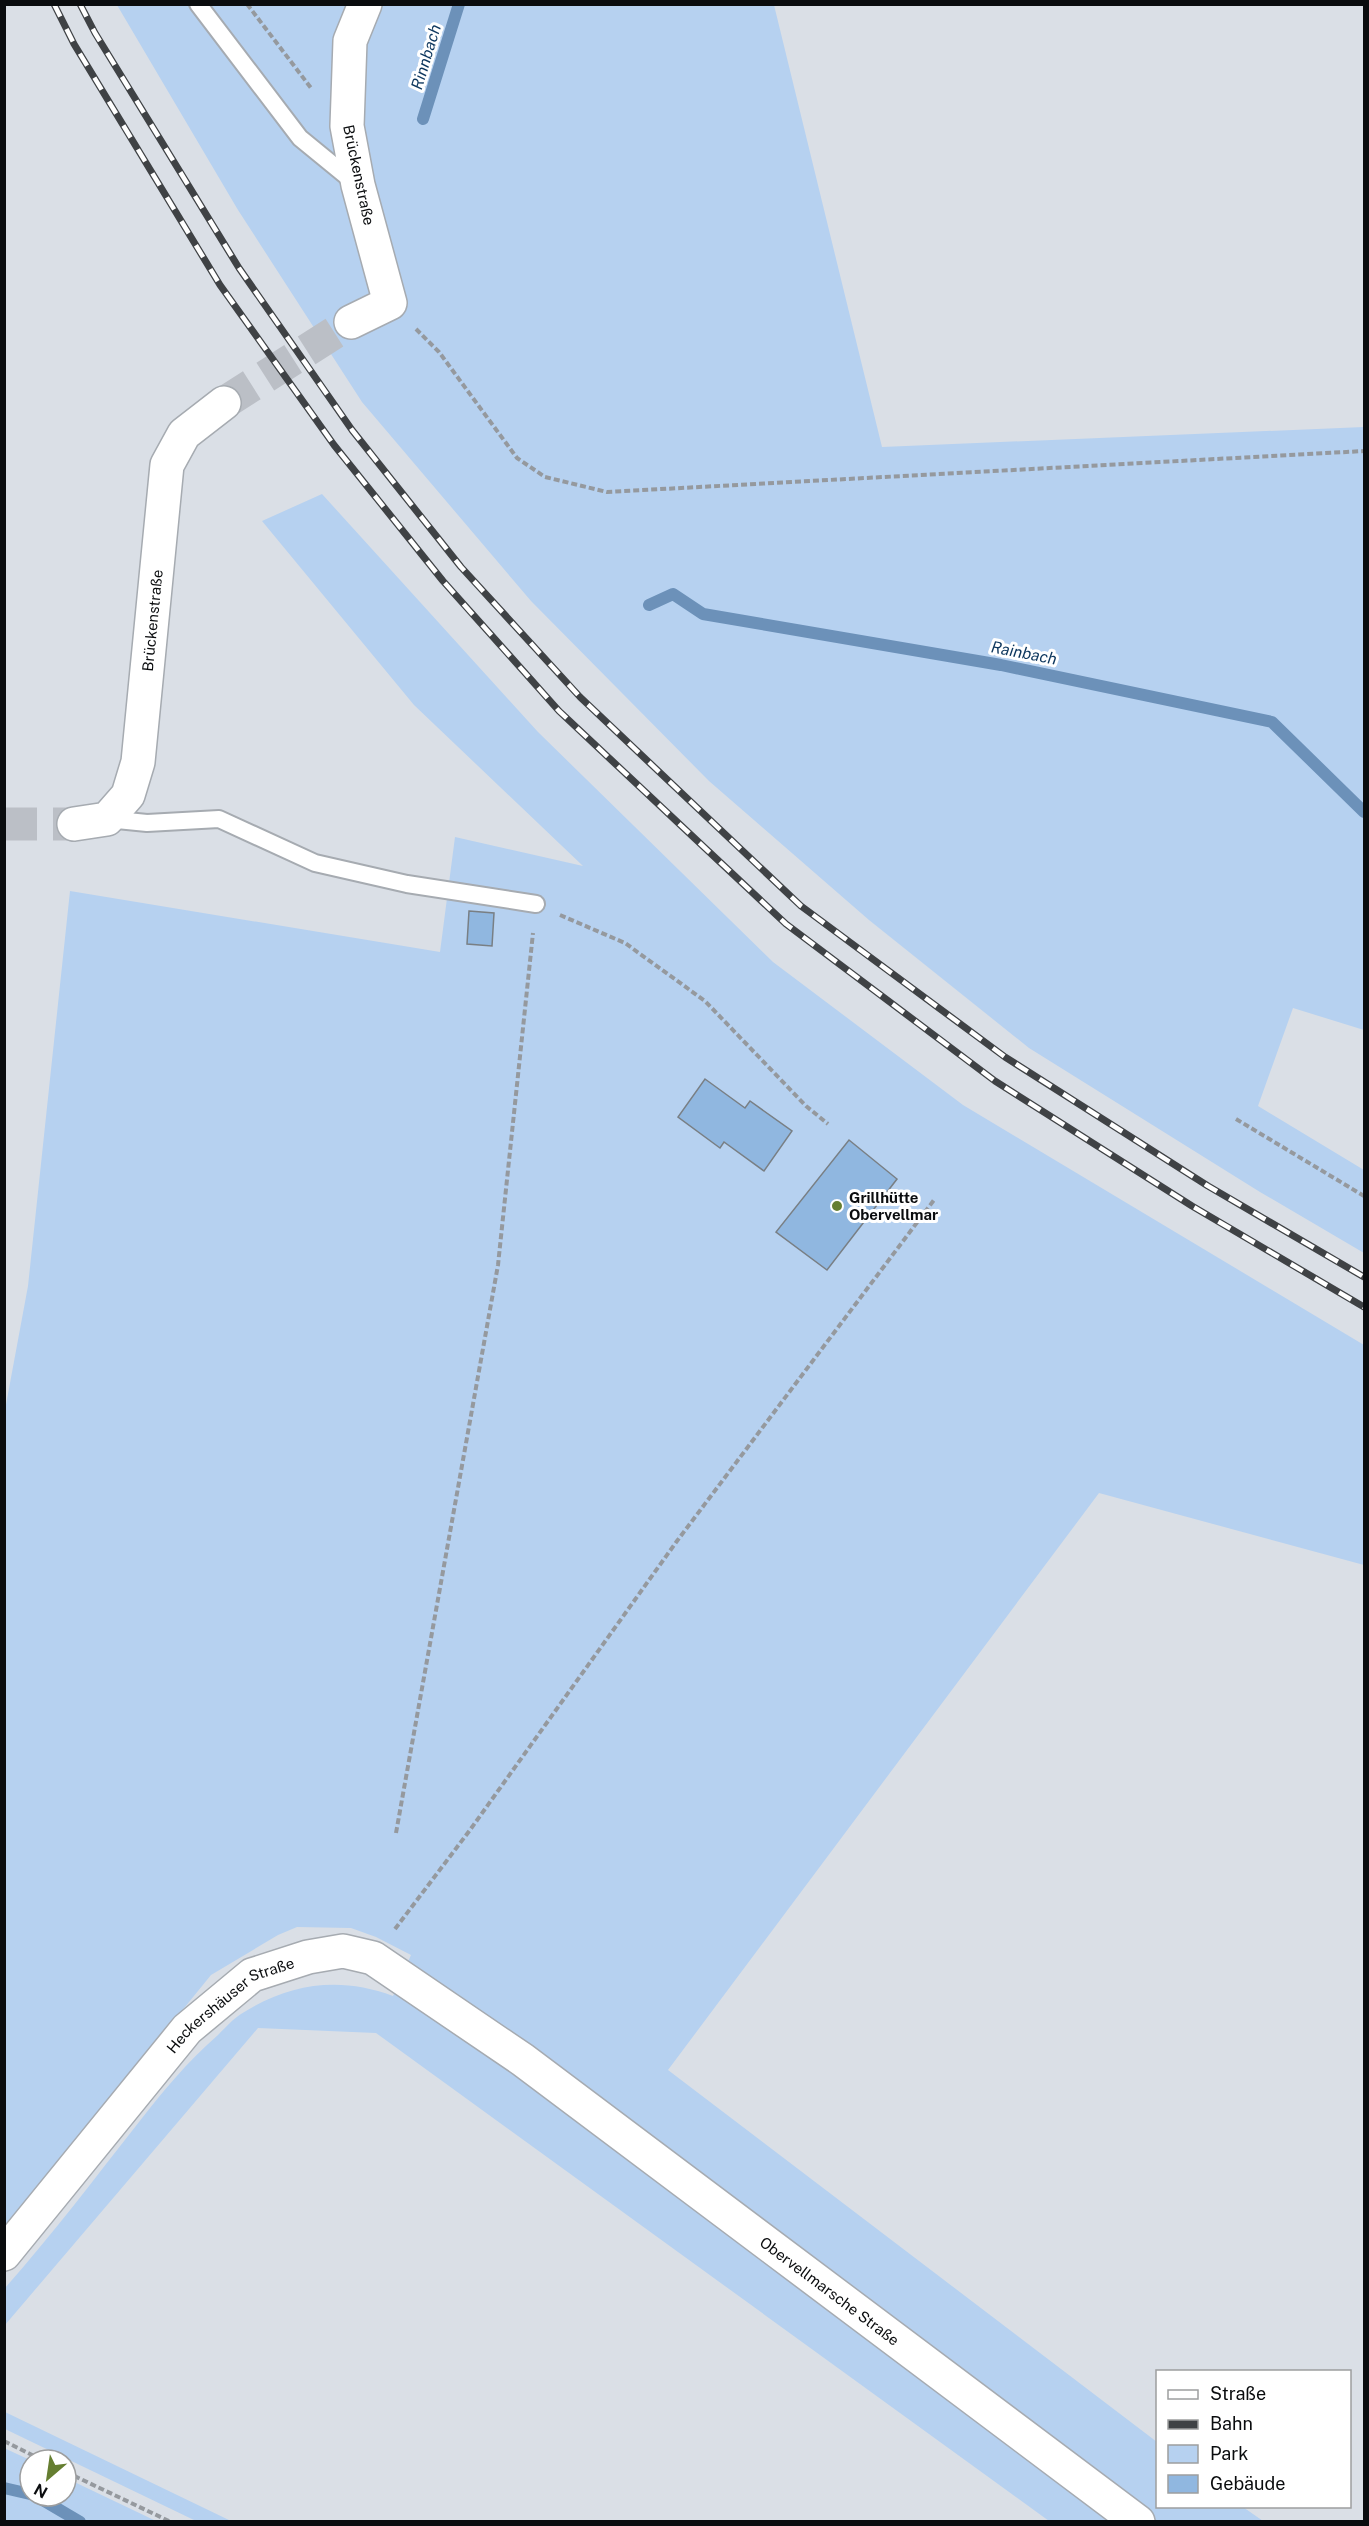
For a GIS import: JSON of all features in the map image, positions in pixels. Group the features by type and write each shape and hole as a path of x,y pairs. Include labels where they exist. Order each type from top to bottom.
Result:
{"street":[{"name":"Brückenstraße","path":"365,4 350,41 347,126 358,185 390,303"},
{"path":"351,322 390,303"},
{"name":"Brückenstraße","path":"107,819 128,795 138,762 167,465 184,434 224,403"},
{"path":"74,824 107,819"},
{"name":"Heckershäuser Straße","path":"4,2254 187,2029 252,1975 308,1957 343,1951 373,1959 523,2060"},
{"name":"Obervellmarsche Straße","path":"523,2060 1138,2522"}],"lane":[{"path":"198,4 300,138 358,185"},
{"path":"107,819 147,824 219,819 315,863 407,884 536,904"}],"path":[{"path":"246,4 312,90 347,126"},
{"path":"390,303 439,352 517,458 545,477 607,492 1365,451"},
{"path":"396,1833 498,1265 536,904 625,943 705,1001 806,1106 828,1124"},
{"path":"1236,1119 1365,1196"},
{"path":"373,1959 470,1830 684,1531 934,1200"},
{"path":"4,2441 18,2448"},
{"path":"78,2478 171,2522"}],"green space":[{"path":"117,5 774,5 882,447 1364,427 1364,1030 1293,1008 1258,1106 1364,1170 1364,1253 1260,1192 1029,1048 869,920 709,781 531,601 362,402 238,210"},
{"path":"322,494 538,732 773,962 963,1105 1364,1345 1364,1565 1099,1493 668,2070 1156,2441 1156,2508 1244,2508 1263,2521 1049,2521 376,2033 258,2028 5,2325 5,2288 148,2110 196,2055 232,2021 278,1995 315,1986 354,1986 393,1996 411,1955 376,1937 351,1928 297,1927 278,1935 211,1975 5,2228 5,1410 28,1286 70,891 440,952 455,837 583,866 414,705 262,521"},
{"path":"4,2412 231,2521 196,2521 78,2464 78,2448 44,2448 5,2429"},
{"path":"4,2448 18,2454 18,2508 78,2508 78,2484 156,2521 5,2521"}],"building":[{"path":"469,911 494,913 492,946 467,944"},
{"path":"705,1079 745,1108 750,1101 792,1131 764,1171 724,1142 720,1148 678,1117"},
{"name":"Grillhütte Obervellmar","path":"849,1140 897,1179 827,1270 776,1232"}],"waterway":[{"name":"Rinnbach","path":"423,119 459,4"},
{"name":"Rainbach","path":"649,605 673,594 703,614 1001,665 1272,722 1364,812"},
{"path":"4,2488 18,2491"},
{"path":"56,2508 80,2522"}],"tunnel":[{"path":"224,403 351,322"},
{"path":"4,824 74,824"}],"railway":[{"path":"54,4 74,44 220,285 334,445 443,581 559,711 786,924 995,1081 1192,1206 1364,1307"},
{"path":"80,4 95,33 239,268 352,430 461,567 580,697 801,906 1005,1057 1208,1186 1364,1277"}],"place":[{"name":"Grillhütte Obervellmar","path":"837,1206"}]}
